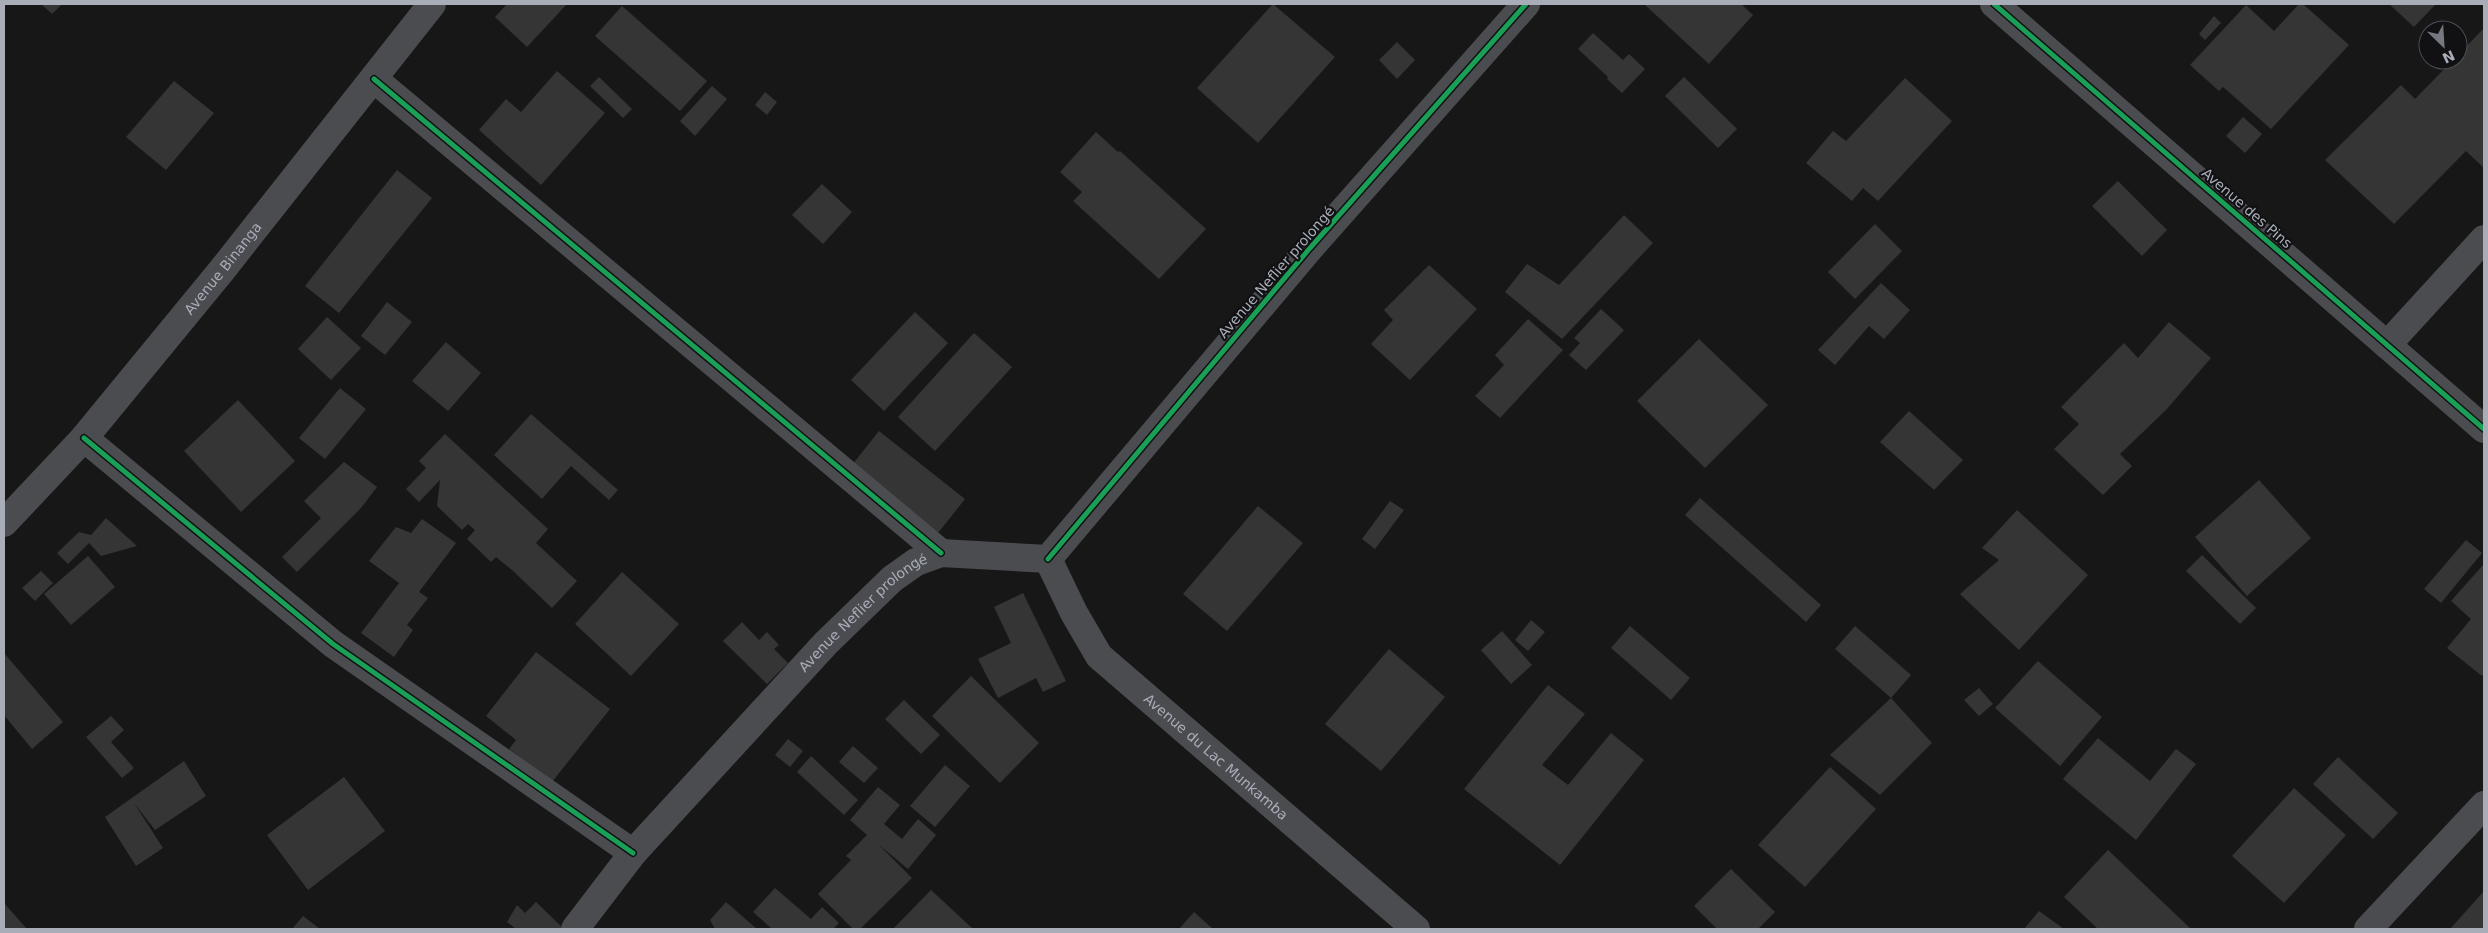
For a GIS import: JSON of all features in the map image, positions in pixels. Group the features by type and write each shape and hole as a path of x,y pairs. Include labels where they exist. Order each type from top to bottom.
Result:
{"street":[{"name":"Avenue Binanga","path":"4,523 84,438 432,4"},
{"name":"Avenue Neflier prolongé","path":"575,929 633,853 826,643 892,579 916,562 941,553 1048,559 1310,248 1526,4"},
{"name":"Avenue des Pins","path":"1994,4 2484,429"},
{"path":"374,78 941,553"},
{"path":"2387,345 2484,239"},
{"path":"84,438 333,644 633,853"},
{"name":"Avenue du Lac Munkamba","path":"1048,559 1074,613 1099,656 1416,929"},
{"path":"2368,929 2484,805"}],"building":[{"path":"41,4 62,4 52,14"},
{"path":"507,4 567,4 527,47 495,17"},
{"path":"1273,4 1335,57 1258,143 1197,88"},
{"path":"1644,4 1741,4 1753,15 1709,64"},
{"path":"2299,4 2303,4 2349,45 2271,129 2223,87 2219,91 2190,65 2246,5 2274,31"},
{"path":"2389,4 2436,4 2421,20 2418,20 2414,27"},
{"path":"622,6 707,81 680,111 595,36"},
{"path":"2214,16 2221,23 2205,40 2199,34"},
{"path":"2484,28 2484,168 2466,151 2394,224 2325,160 2401,85 2415,99 2443,70 2468,70 2468,45"},
{"path":"1593,33 1623,60 1629,54 1645,69 1622,93 1578,49"},
{"path":"1397,42 1415,60 1397,79 1379,60"},
{"path":"557,71 605,113 541,185 479,130 506,99 521,112"},
{"path":"599,77 632,109 623,118 590,86"},
{"path":"1684,77 1737,129 1718,148 1665,96"},
{"path":"1905,78 1952,121 1878,201 1863,188 1852,201 1806,163 1833,131 1846,141"},
{"path":"174,81 214,113 166,170 126,137"},
{"path":"712,86 727,99 695,136 680,121"},
{"path":"765,92 777,102 767,115 755,105"},
{"path":"2243,117 2262,134 2245,153 2226,136"},
{"path":"1096,132 1118,152 1120,151 1206,229 1159,279 1073,201 1082,192 1060,172"},
{"path":"397,170 432,198 339,313 305,286"},
{"path":"2118,181 2167,230 2142,256 2092,206"},
{"path":"822,184 852,212 823,244 792,215"},
{"path":"1624,215 1653,243 1562,339 1505,292 1527,264 1559,285"},
{"path":"1875,224 1902,251 1855,299 1828,272"},
{"path":"1429,265 1477,309 1410,380 1371,344 1393,320 1384,310"},
{"path":"1881,283 1910,310 1884,339 1869,326 1835,365 1818,350"},
{"path":"387,302 412,322 385,355 361,336"},
{"path":"1601,309 1624,330 1586,370 1569,355 1580,343 1574,338"},
{"path":"915,312 948,343 884,411 851,380"},
{"path":"327,317 361,348 331,380 298,349"},
{"path":"1528,319 1563,350 1500,418 1475,396 1504,365 1495,355"},
{"path":"2169,322 2211,358 2166,410 2120,454 2132,466 2103,495 2054,449 2079,424 2061,407 2124,343 2138,358"},
{"path":"974,333 1012,367 935,451 898,417"},
{"path":"1699,339 1768,405 1705,468 1637,401"},
{"path":"446,342 481,373 448,411 412,381"},
{"path":"340,388 366,409 325,459 299,438"},
{"path":"238,400 295,461 241,512 184,451"},
{"path":"1909,411 1963,460 1934,490 1880,442"},
{"path":"531,414 618,490 609,500 571,466 542,499 494,455"},
{"path":"879,431 965,499 938,533 852,465"},
{"path":"445,434 548,529 536,543 577,581 552,608 496,557 491,562 467,539 475,530 468,524 462,530 437,506 440,480 419,502 406,489 426,468 419,461"},
{"path":"344,462 377,487 361,508 297,572 282,557 321,518 304,501"},
{"path":"2259,480 2311,538 2247,596 2195,537"},
{"path":"1700,498 1821,605 1806,622 1685,515"},
{"path":"1390,501 1404,510 1375,549 1362,539"},
{"path":"1258,506 1303,543 1227,631 1183,594"},
{"path":"2017,510 2088,575 2019,650 1960,594 1999,560 1982,548"},
{"path":"106,518 137,546 101,556 89,543 68,564 57,553 79,532 91,535"},
{"path":"422,519 456,543 419,592 428,598 407,625 413,630 394,657 361,633 399,583 369,561 396,527 411,533"},
{"path":"2466,540 2482,553 2441,603 2424,589"},
{"path":"2202,555 2256,608 2240,624 2186,571"},
{"path":"88,556 115,587 71,625 44,594"},
{"path":"2483,565 2484,673 2482,676 2447,648 2471,619 2451,601"},
{"path":"41,571 53,583 35,601 22,588"},
{"path":"622,572 679,624 631,676 575,624"},
{"path":"1023,593 1066,681 1043,692 1036,678 998,698 978,659 1011,643 994,607"},
{"path":"1531,620 1545,632 1528,651 1515,640"},
{"path":"742,622 759,640 767,632 779,645 774,649 788,663 767,684 723,641"},
{"path":"1630,626 1690,678 1671,700 1611,648"},
{"path":"1855,626 1911,675 1891,698 1835,649"},
{"path":"1502,631 1532,665 1511,684 1481,650"},
{"path":"1389,649 1445,697 1381,771 1325,724"},
{"path":"536,652 610,709 552,782 509,749 516,740 486,716"},
{"path":"4,653 63,722 32,749 4,715"},
{"path":"2038,661 2102,717 2060,766 1995,708"},
{"path":"971,676 1039,743 1000,783 932,716"},
{"path":"1548,685 1585,714 1542,765 1568,785 1611,733 1644,760 1560,865 1464,789"},
{"path":"1979,688 1993,704 1979,716 1964,700"},
{"path":"1891,698 1932,743 1880,795 1830,755"},
{"path":"904,700 940,735 921,754 885,719"},
{"path":"111,716 124,730 111,742 134,768 122,778 86,737"},
{"path":"2098,738 2150,781 2176,749 2196,764 2136,840 2063,779"},
{"path":"788,739 803,751 790,767 775,755"},
{"path":"853,746 878,768 864,783 839,762"},
{"path":"811,756 858,800 844,815 797,772"},
{"path":"2338,757 2398,813 2373,839 2313,784"},
{"path":"184,761 206,796 155,830 134,803 163,848 136,866 105,817"},
{"path":"945,765 970,786 935,827 910,806"},
{"path":"1830,767 1876,809 1805,887 1758,845"},
{"path":"344,777 385,831 308,890 267,835"},
{"path":"878,787 900,805 884,824 902,839 918,819 936,835 908,869 878,844 912,878 860,929 853,929 818,894 851,860 846,856 867,835 850,820"},
{"path":"2294,788 2346,835 2284,903 2232,856"},
{"path":"2108,850 2191,929 2098,929 2064,897"},
{"path":"1731,869 1775,912 1758,929 1717,929 1694,906"},
{"path":"775,888 811,919 822,907 839,923 833,929 772,929 753,912"},
{"path":"931,890 973,929 893,929"},
{"path":"2484,891 2484,929 2450,929"},
{"path":"536,902 564,929 516,929 507,922 517,905 525,913"},
{"path":"726,902 757,929 715,929 710,920"},
{"path":"4,903 27,929 4,929"},
{"path":"2039,911 2064,929 2024,929"},
{"path":"1194,912 1213,929 1179,929"},
{"path":"303,916 320,929 292,929"}],"cycle path":[{"path":"1048,559 1310,248 1526,4"},
{"path":"1994,4 2484,429"},
{"path":"374,79 941,553"},
{"path":"84,438 333,644 633,853"}]}
